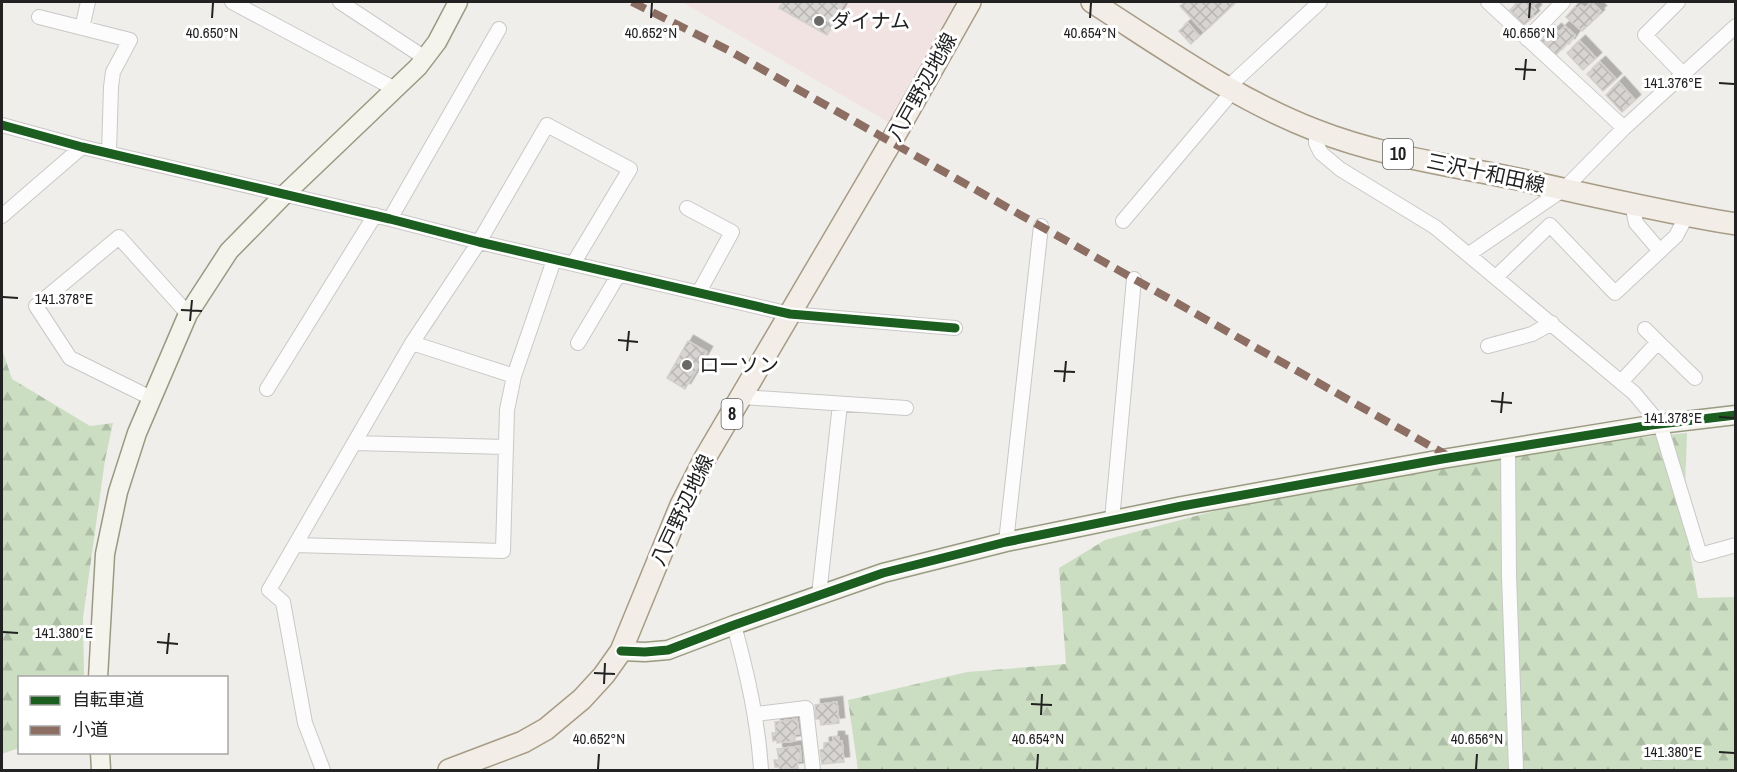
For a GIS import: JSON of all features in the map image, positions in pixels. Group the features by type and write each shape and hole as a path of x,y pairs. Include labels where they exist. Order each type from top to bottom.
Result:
{"main road":[{"name":"八戸野辺地線","path":"449,771 523,742 546,729 582,699 604,675 621,651 681,505 705,458 891,142 970,2"},
{"name":"三沢十和田線","path":"1092,2 1230,90 1316,130 1368,147 1736,224"}],"street":[{"path":"82,28 88,2"},
{"path":"232,2 395,89"},
{"path":"340,2 425,58"},
{"path":"99,676 105,554 118,492 137,433 188,314 229,251 425,58 437,42 458,2"},
{"path":"1123,221 1230,90 1320,2"},
{"path":"1488,2 1624,128"},
{"path":"1527,39 1563,2"},
{"path":"1678,2 1645,35 1682,73"},
{"path":"39,17 130,40 113,72 109,153"},
{"path":"1469,254 1564,189 1682,73 1736,26"},
{"path":"390,219 499,29"},
{"path":"2,125 82,147 789,314 955,328"},
{"path":"323,771 305,723 283,602 269,590 412,343 479,242 547,125 630,169 573,264"},
{"path":"1316,130 1316,143 1321,153 1340,169 1435,227 1634,393 1660,424 1700,555 1736,545"},
{"path":"2,216 82,147"},
{"path":"1632,204 1636,222 1660,251"},
{"path":"687,208 732,232 699,292"},
{"path":"267,389 375,215"},
{"path":"1496,277 1550,225 1615,293 1676,236 1687,215"},
{"path":"1006,542 1041,226"},
{"path":"151,398 70,358 36,306 119,237 188,314"},
{"path":"295,545 503,551 507,410 514,376 554,260"},
{"path":"578,343 619,274"},
{"path":"1112,520 1134,279"},
{"path":"1488,346 1532,334 1551,323"},
{"path":"1645,330 1695,378"},
{"path":"1621,382 1658,342"},
{"path":"412,343 514,376"},
{"path":"742,397 906,408"},
{"path":"819,595 840,404"},
{"path":"621,651 668,650 883,573 1006,542 1193,504 1508,448 1660,424 1736,415"},
{"path":"354,443 506,447"},
{"path":"1508,448 1509,576 1516,771"},
{"path":"734,625 756,714 761,771"},
{"path":"756,714 806,708 813,771"},
{"path":"100,754 101,771"}],"shaded area":[{"path":"682,2 956,2 888,122"}],"green space":[{"path":"2,349 12,379 90,426 113,423 105,460 83,618 84,676 18,676 18,748 2,754"},
{"path":"1687,433 1684,518 1698,598 1735,597 1735,770 858,770 848,700 967,672 1066,664 1059,568 1105,540 1275,495 1549,446"}],"building":[{"name":"ダイナム","path":"783,2 845,2 827,35 779,8"},
{"path":"1185,2 1236,2 1204,32 1180,6"},
{"path":"1518,2 1537,2 1533,6 1536,10 1532,14 1534,16 1524,25 1510,10"},
{"path":"1591,2 1601,11 1582,31 1566,17 1575,7 1577,9 1581,5 1585,8"},
{"path":"1188,23 1199,36 1191,44 1179,31"},
{"path":"1565,26 1575,35 1569,44 1567,43 1556,55 1540,41 1549,31 1552,33 1556,29 1559,32"},
{"path":"1580,41 1596,58 1583,70 1567,53"},
{"path":"1600,62 1616,79 1603,91 1587,74"},
{"path":"1619,82 1635,100 1622,112 1606,95"},
{"name":"ローソン","path":"688,341 707,352 685,389 667,378"},
{"path":"837,702 839,723 821,725 820,719 816,719 815,705"},
{"path":"797,719 799,734 795,734 795,741 777,743 777,740 773,741 772,733 776,733 775,722"},
{"path":"833,737 839,737 839,741 842,741 844,762 822,764 820,750 824,749 824,743 833,742"},
{"path":"800,746 801,761 797,761 798,768 780,770 779,767 775,767 774,760 779,760 777,749"}],"marked path":[{"path":"632,2 728,50 1450,457"}],"cycle path":[{"path":"2,125 82,147 790,314 955,328"},
{"path":"621,651 668,650 883,573 1006,542 1182,506 1442,459 1651,425 1736,415"}],"place":[{"name":"ダイナム","path":"819,21"},
{"name":"ローソン","path":"687,365"}]}
